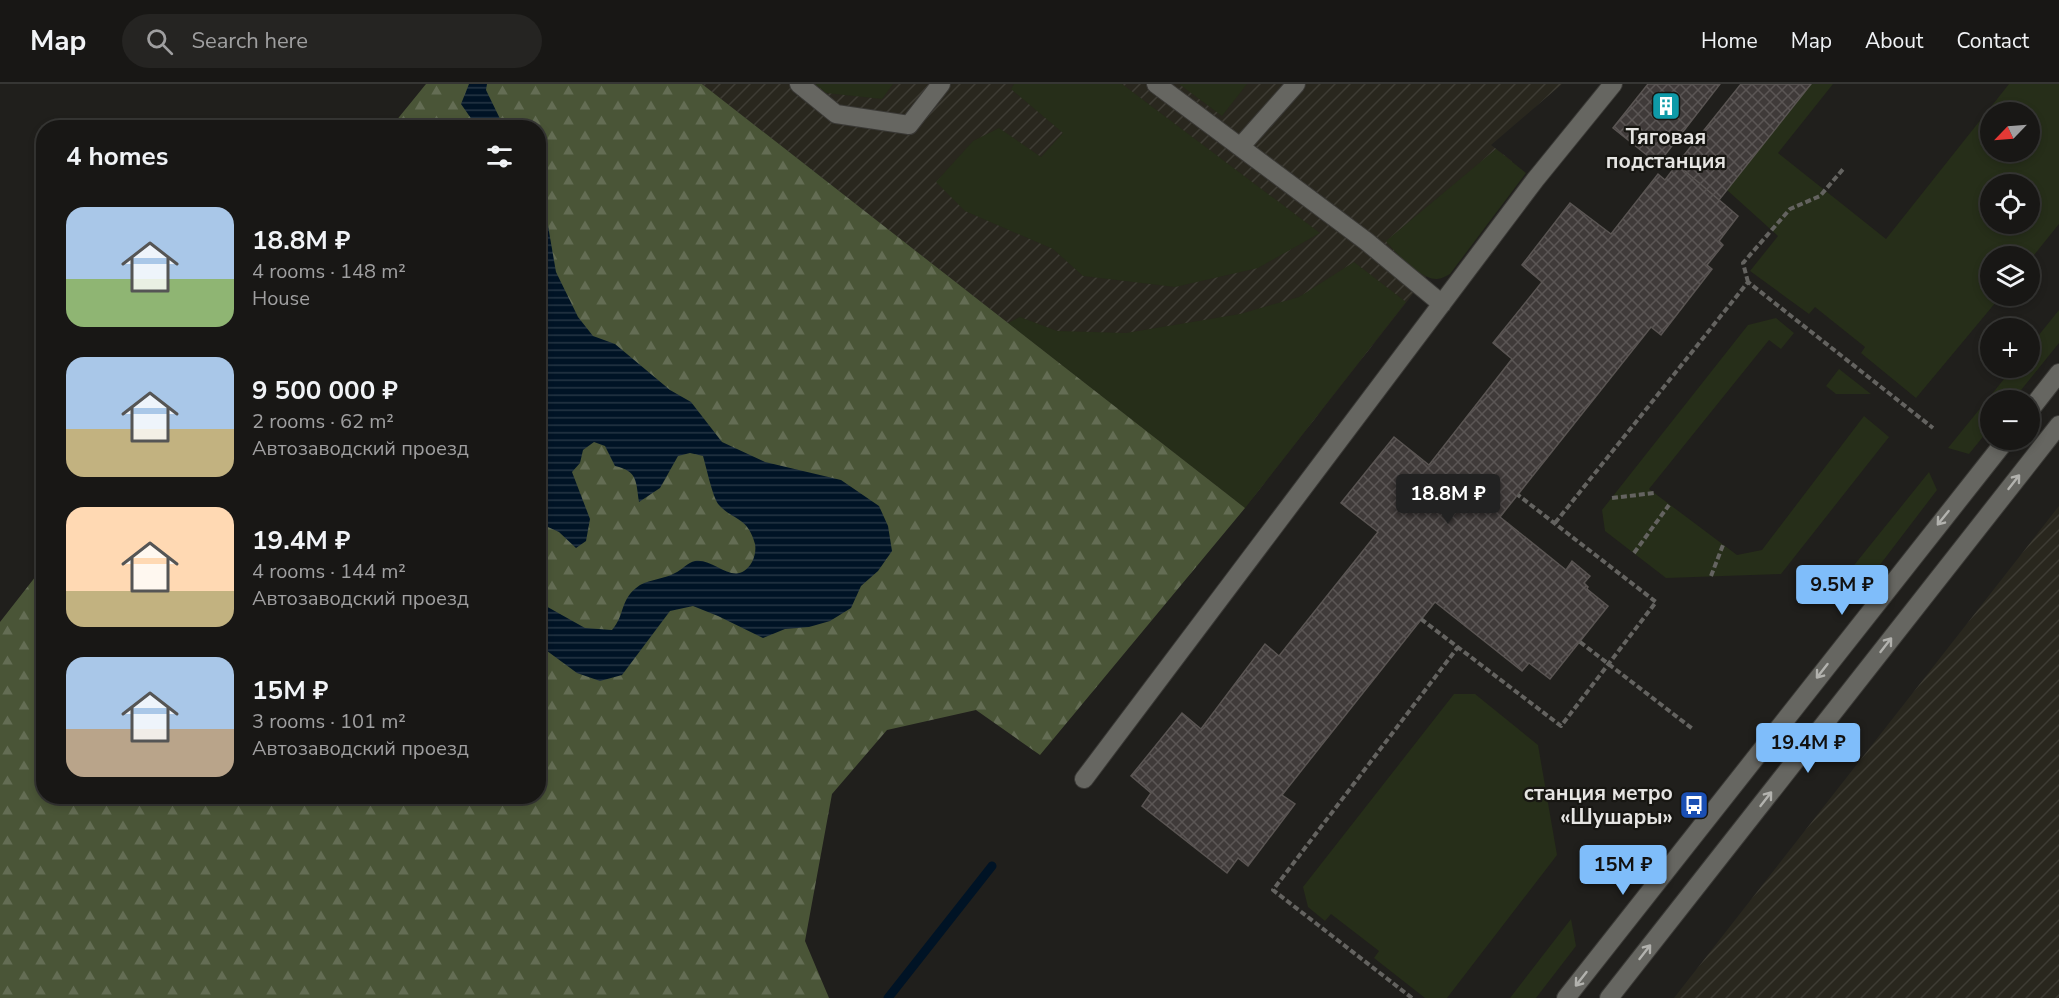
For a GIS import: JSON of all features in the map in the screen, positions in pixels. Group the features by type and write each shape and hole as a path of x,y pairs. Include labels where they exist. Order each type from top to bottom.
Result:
{"street":[{"path":"799,84 836,114 909,125 941,84"},
{"path":"1156,84 1366,241 1442,304"},
{"path":"1241,146 1296,84"},
{"path":"1084,779 1541,173 1613,84"},
{"path":"2040,397 2059,373"},
{"path":"1609,998 2059,425"},
{"path":"1566,998 1998,450"},
{"path":"1969,486 1995,506"}],"path":[{"path":"1844,168 1820,196 1790,209 1743,263 1748,282 1933,428"},
{"path":"1555,523 1748,282"},
{"path":"1612,498 1653,493"},
{"path":"1421,619 1561,726 1656,602 1518,495"},
{"path":"1634,553 1669,505"},
{"path":"1711,576 1723,545"},
{"path":"1580,642 1694,730"},
{"path":"1412,998 1273,890 1458,647"}],"shaded area":[{"path":"702,84 1562,84 1491,145 1512,161 1419,286 1245,508"},
{"path":"2059,506 2059,998 1674,998"}],"green space":[{"path":"426,84 702,84 1245,508 1040,755 976,710 887,730 832,794 805,941 829,998 0,998 0,622 36,576 36,804 546,804 546,120 397,120"},
{"path":"815,84 893,84 882,99 826,93"},
{"path":"1014,84 1122,84 1320,233 1258,268 1175,287 1083,276 1053,249 965,211 936,182 973,141 999,128 1041,157 1063,133 1011,89"},
{"path":"1179,84 1247,84 1222,116"},
{"path":"1811,84 1833,84 1778,153 1886,239 1980,121 1980,162 2040,162 2040,102 1995,102 2009,84 2059,84 2059,224 2040,248 1980,246 1980,306 1993,306 1983,318 1980,318 1980,321 1916,398 1861,353 1865,347 1815,307 1809,314 1750,271 1778,236 1727,190"},
{"path":"1496,149 1526,173 1450,274 1437,279 1417,271 1402,259 1386,241"},
{"path":"1354,262 1406,302 1245,508 1008,323 1020,317 1057,331 1126,333 1240,314 1299,297"},
{"path":"2059,310 2059,343 2040,367 2040,334"},
{"path":"1776,318 1794,333 1781,349 1769,340 1649,489 1737,555 1762,550 1864,416 1889,437 1781,574 1666,578 1605,531 1602,510 1748,325"},
{"path":"1839,369 1871,394 1836,394 1826,386"},
{"path":"2005,378 2031,378 2021,390 1995,390"},
{"path":"1980,409 1980,440 1969,454 1948,448"},
{"path":"1929,472 1937,490 1876,570 1851,569"},
{"path":"1454,694 1475,694 1538,745 1557,855 1447,998 1425,998 1374,958 1379,951 1331,914 1325,921 1308,907 1303,887"},
{"path":"1571,919 1576,946 1536,998 1510,998"}],"water":[{"path":"469,84 487,84 486,90 501,120 472,120 461,104"},
{"path":"546,218 556,272 578,317 593,336 615,344 670,390 691,402 722,442 765,462 841,480 879,506 888,526 892,551 878,571 861,586 851,608 830,621 809,627 785,629 763,638 693,606 670,611 622,675 600,681 577,673 546,650 546,606 585,628 612,630 629,596 640,585 678,572 695,561 710,563 732,573 739,573 746,570 752,562 755,555 755,544 749,529 717,502 703,456 690,453 678,456 660,488 639,502 632,474 615,466 605,446 594,442 583,450 580,463 572,472 590,519 586,541 576,548 559,532 546,526"}],"building":[{"name":"Тяговая подстанция","path":"1648,84 1720,84 1658,164 1613,128"},
{"path":"1741,84 1811,84 1719,200 1677,164"},
{"path":"1677,164 1738,216 1719,241 1723,245 1707,265 1712,269 1661,335 1651,327 1500,517 1566,570 1572,561 1590,576 1584,583 1587,589 1608,606 1550,679 1529,663 1522,671 1435,602 1282,795 1295,804 1248,866 1238,858 1227,873 1142,806 1151,793 1131,776 1182,713 1201,729 1265,644 1279,656 1378,532 1341,503 1394,437 1429,465 1512,359 1493,343 1542,282 1522,265 1570,203 1611,234 1658,174 1665,180"}],"waterway":[{"path":"888,998 992,866"}],"place":[{"name":"Тяговая подстанция","path":"1666,106"},
{"name":"станция метро «Шушары»","path":"1694,805"}]}
